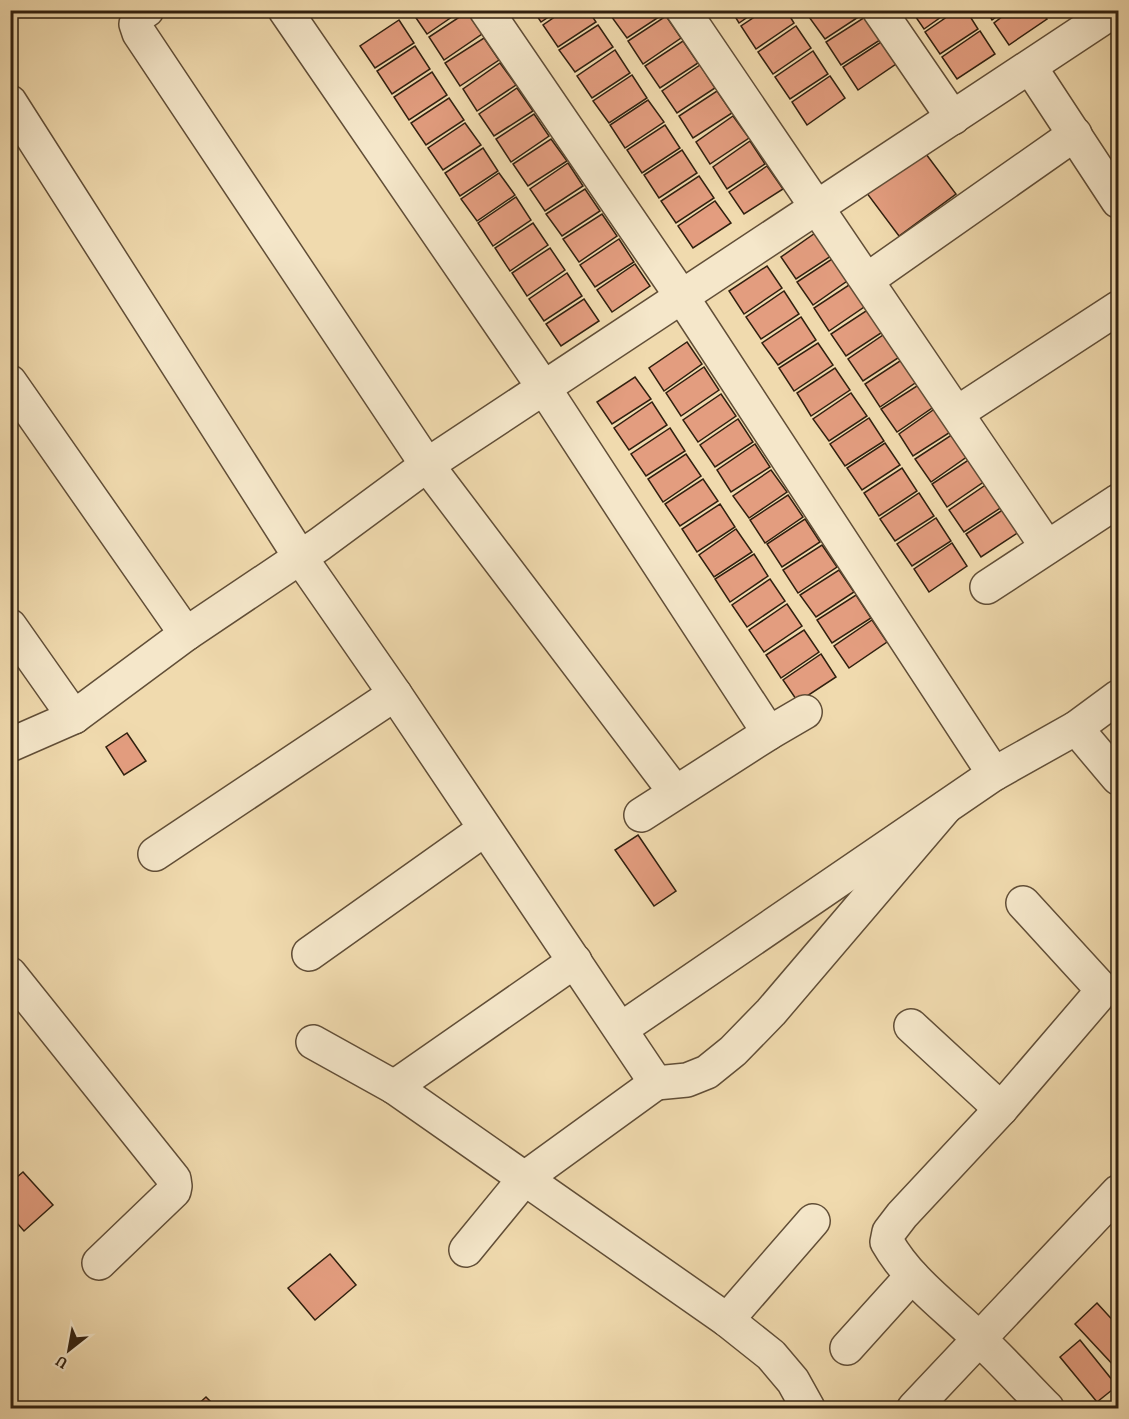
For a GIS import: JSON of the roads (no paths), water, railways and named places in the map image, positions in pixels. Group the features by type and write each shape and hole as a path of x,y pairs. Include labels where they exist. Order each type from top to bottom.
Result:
{"street":[{"path":"147,10 141,14 136,24 139,33 427,465 675,792"},
{"path":"285,10 544,388 769,733"},
{"path":"486,10 682,297 994,774"},
{"path":"683,10 1047,547"},
{"path":"879,10 953,118"},
{"path":"10,745 74,717 186,634 300,557 427,465 1030,67 1094,16"},
{"path":"1030,67 1119,201"},
{"path":"10,102 300,557 395,694 656,1083"},
{"path":"867,280 1075,134"},
{"path":"957,413 1119,308"},
{"path":"10,382 186,634"},
{"path":"987,587 1119,501"},
{"path":"10,626 74,717"},
{"path":"155,854 395,694"},
{"path":"621,1029 994,774 1076,728 1119,697"},
{"path":"641,815 805,712"},
{"path":"1076,728 1119,778"},
{"path":"466,1250 525,1178 656,1083 687,1080 707,1072 733,1051 771,1012 945,808"},
{"path":"309,954 485,829"},
{"path":"1023,903 1099,986 1097,997 1001,1109 902,1215 889,1232 887,1242 912,1276 981,1340 1047,1408"},
{"path":"394,1087 575,962"},
{"path":"10,974 174,1179 174,1191 99,1263"},
{"path":"911,1026 1001,1109"},
{"path":"313,1042 394,1087 727,1320 771,1355 793,1381 808,1408"},
{"path":"914,1408 1119,1192"},
{"path":"727,1320 813,1221"},
{"path":"847,1348 912,1276"}]}
